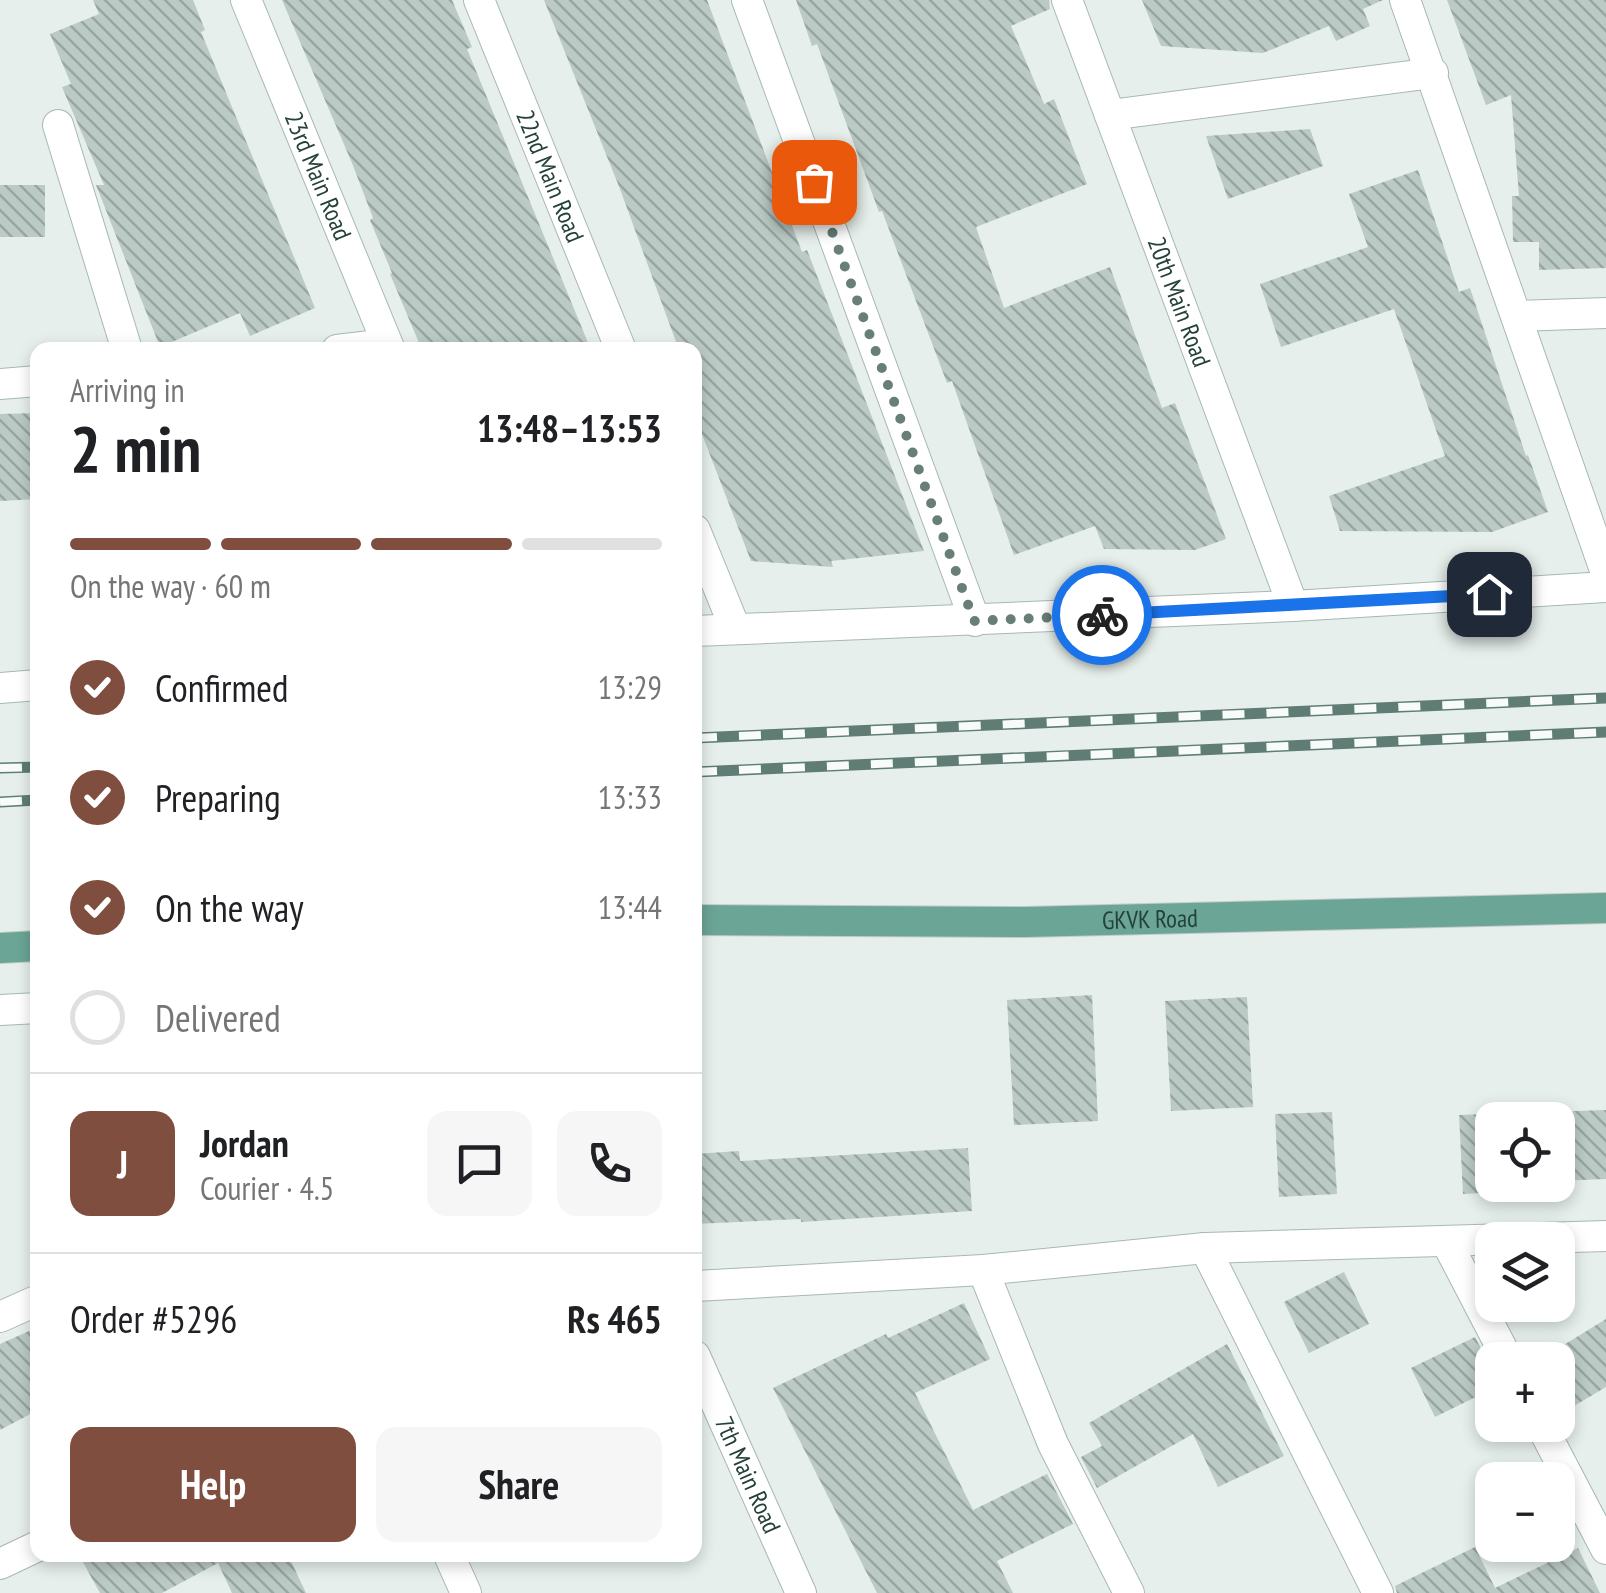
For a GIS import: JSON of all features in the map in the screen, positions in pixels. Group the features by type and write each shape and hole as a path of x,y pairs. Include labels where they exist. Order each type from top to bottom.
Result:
{"main road":[{"name":"GKVK Road","path":"702,920 1025,922 1606,908"},
{"path":"0,948 30,946"}],"street":[{"name":"23rd Main Road","path":"246,0 386,342"},
{"name":"22nd Main Road","path":"478,0 619,342"},
{"path":"748,0 974,621"},
{"name":"20th Main Road","path":"1067,0 1293,606"},
{"path":"1405,0 1606,573"},
{"path":"1110,116 1433,73"},
{"path":"58,126 126,342"},
{"path":"1518,316 1606,313"},
{"path":"0,384 30,382"},
{"path":"702,547 735,628"},
{"path":"702,630 1293,606 1606,587"},
{"path":"0,688 30,686"},
{"path":"0,1010 30,1008"},
{"path":"702,1286 983,1270 1205,1248 1606,1236"},
{"path":"1446,1241 1499,1342"},
{"path":"1205,1248 1378,1593"},
{"path":"983,1270 1053,1444 1128,1593"},
{"path":"0,1292 30,1290"},
{"path":"0,1317 30,1304"},
{"name":"7th Main Road","path":"702,1372 801,1593"},
{"path":"1551,1442 1606,1549"},
{"path":"0,1564 30,1550"},
{"path":"452,1562 466,1593"}],"building":[{"path":"93,0 193,0 205,30 201,32 315,308 250,336 240,313 172,342 158,342 96,185 104,185 62,87 71,84 50,34 99,14"},
{"path":"282,0 452,0 472,47 467,49 588,342 419,342 390,274 352,163"},
{"path":"544,0 707,0 802,252 807,250 924,551 831,561 833,567 751,561 702,434 702,342 676,342"},
{"path":"796,0 1049,0 1050,9 1011,26 1044,104 1054,99 1087,184 976,227 1004,308 1110,267 1162,408 1175,403 1226,539 1195,550 1104,549 1095,526 1014,555 952,381 947,383 817,44 812,46"},
{"path":"1142,0 1383,0 1363,9 1370,26 1336,41 1329,26 1263,53 1161,46"},
{"path":"1447,0 1606,0 1606,268 1539,270 1539,242 1513,242 1512,196 1519,196 1511,95 1486,105"},
{"path":"1310,129 1323,166 1228,199 1206,136"},
{"path":"1418,170 1459,292 1470,288 1548,512 1492,532 1340,531 1329,496 1445,456 1394,309 1281,347 1260,284 1368,247 1349,194"},
{"path":"0,185 45,185 45,237 0,237"},
{"path":"30,413 30,499 0,501 0,414"},
{"path":"1092,995 1098,1121 1014,1125 1007,1000"},
{"path":"1247,997 1253,1107 1171,1111 1165,1001"},
{"path":"1606,1110 1606,1179 1575,1180 1575,1111"},
{"path":"1332,1112 1337,1194 1279,1197 1275,1114"},
{"path":"1475,1114 1475,1193 1463,1194 1459,1115"},
{"path":"968,1148 972,1211 702,1224 702,1154 739,1151 740,1161"},
{"path":"1344,1272 1369,1324 1309,1353 1284,1302"},
{"path":"964,1303 990,1359 915,1393 973,1510 1047,1474 1073,1524 997,1561 1013,1593 877,1593 773,1388 886,1334 888,1338"},
{"path":"1606,1319 1606,1387 1575,1405 1575,1342 1568,1342"},
{"path":"30,1331 30,1414 0,1430 0,1344"},
{"path":"1475,1337 1478,1342 1475,1397 1435,1417 1411,1368"},
{"path":"1227,1344 1284,1456 1218,1487 1193,1434 1097,1488 1081,1457 1102,1446 1089,1423"},
{"path":"1475,1547 1475,1562 1482,1562 1495,1588 1549,1562 1575,1562 1578,1548 1600,1593 1397,1593 1395,1586"},
{"path":"83,1562 291,1562 306,1593 232,1593 218,1563 162,1593 100,1593"}],"railway":[{"path":"702,738 1606,698"},
{"path":"702,772 1606,732"},
{"path":"0,768 30,767"},
{"path":"0,802 30,800"}],"way so far":[{"path":"814,182 974,621 1102,615"}],"route":[{"path":"1102,615 1489,594"}]}
